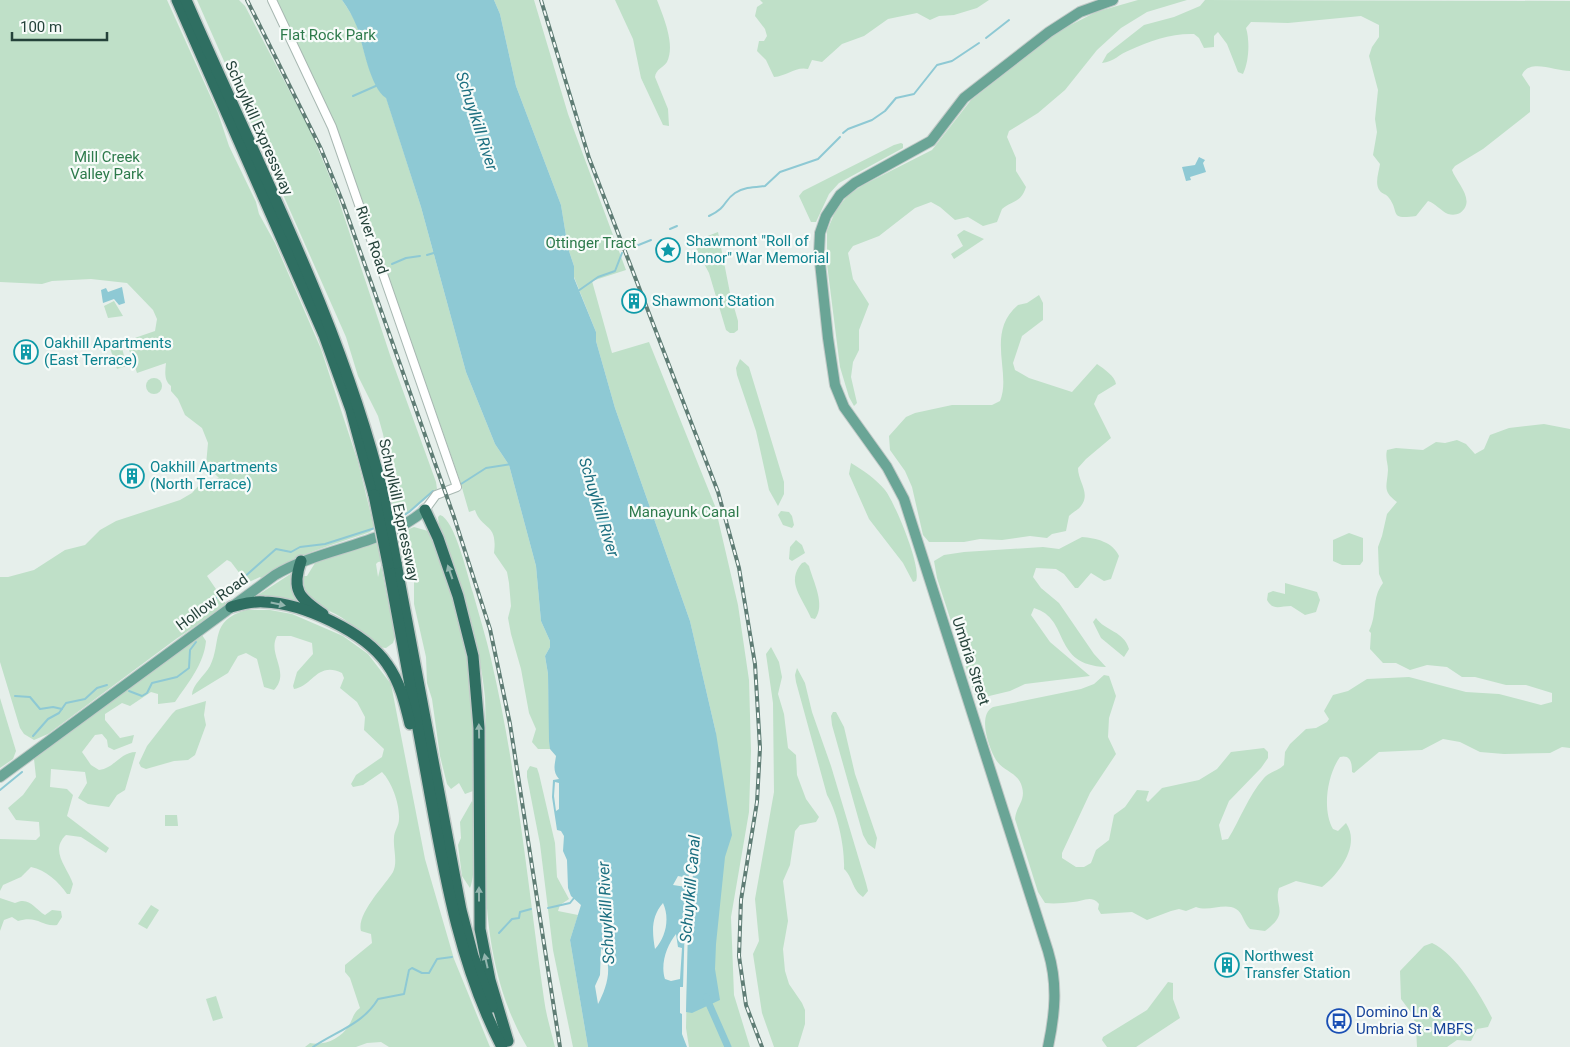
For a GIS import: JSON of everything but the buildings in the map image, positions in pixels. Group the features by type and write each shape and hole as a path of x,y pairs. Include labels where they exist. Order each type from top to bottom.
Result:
{"highway":[{"name":"Schuylkill Expressway","path":"177,0 324,335 351,410 378,495"},
{"name":"Schuylkill Expressway","path":"186,0 334,338 364,426 461,910 480,978 507,1045"},
{"path":"425,510 452,578 473,656 479,728 480,929 490,980 507,1045"},
{"path":"301,561 296,581 300,595 312,607 358,635 377,651 397,680 432,809"},
{"name":"Schuylkill Expressway","path":"392,564 432,809 449,895 463,952 480,1000 507,1045"},
{"path":"231,608 254,602 276,603 338,624"}],"main road":[{"name":"Umbria Street","path":"1048,1047 1055,1001 1053,970 1048,951 904,499 891,472 849,415 838,392 830,360 819,253 820,233 832,205 855,183 931,141 955,108 974,90 1060,23 1087,8 1113,0"},
{"name":"Hollow Road","path":"0,776 270,579 301,561 400,527 425,510"}],"street":[{"name":"River Road","path":"272,0 332,127 457,487"},
{"name":"Hollow Road","path":"425,510 436,495 457,487"}],"green space":[{"name":"Mill Creek Valley Park","path":"0,0 167,0 218,113 229,146 256,202 259,214 275,243 321,349 358,462 374,527 370,532 300,557 261,578 247,583 231,562 227,560 207,576 227,605 176,639 48,734 34,740 24,734 20,728 0,662 0,577 8,577 34,570 65,550 85,545 100,530 116,521 180,500 192,493 200,484 219,478 206,465 208,443 202,428 185,415 178,399 171,391 171,386 167,382 166,363 137,373 126,341 155,331 157,319 153,310 127,283 91,279 52,281 42,284 0,282"},
{"path":"197,0 239,0 245,6 310,130 336,192 390,355 436,482 437,489 399,521 395,518 386,473 388,458 378,416 358,376 346,337"},
{"name":"Flat Rock Park","path":"277,0 342,0 356,23 371,75 386,97 421,207 466,372 495,444 509,465 536,566 541,621 550,641 550,647 545,656 548,674 550,749 538,749 532,742 536,729 529,713 521,669 508,618 511,606 507,572 494,553 494,536 492,531 478,517 475,510 469,512 460,481 340,139"},
{"name":"Manayunk Canal","path":"494,0 534,0 568,114 626,270 592,281 612,353 649,342 715,506 738,605 749,680 751,751 749,812 731,917 734,995 750,1047 689,1047 686,1028 689,891 702,847 716,733 690,621 615,408 596,341 596,332 574,277 574,266 568,248 561,205 516,86 500,14"},
{"path":"615,0 657,0 668,31 670,47 667,62 657,72 655,77 668,109 669,126 663,125 641,78 633,39"},
{"path":"760,0 989,0 977,8 954,15 939,16 930,20 917,13 888,19 864,36 842,44 822,62 812,60 808,69 799,69 774,77 766,60 757,51 759,41 764,41 767,36 765,29 755,16 757,7 763,3"},
{"path":"1138,0 1187,0 1147,12 1121,28 1097,50 1065,90 1038,113 1009,131 1007,137 1016,158 1016,171 1026,187 1019,199 1002,209 997,222 983,226 968,217 955,220 931,202 915,208 879,236 853,246 848,253 853,279 869,304 859,330 859,350 853,362 851,377 857,403 854,406 849,397 840,367 827,264 827,231 835,212 847,196 863,185 932,150 971,100 1059,31 1096,12"},
{"path":"1205,0 1570,1 1570,71 1536,66 1525,70 1522,75 1530,87 1530,112 1483,149 1455,166 1452,170 1466,197 1465,208 1460,213 1448,214 1428,201 1416,216 1402,217 1396,214 1388,197 1378,188 1377,181 1380,164 1373,155 1377,132 1375,119 1378,90 1369,56 1372,47 1379,37 1379,25 1361,16 1288,23 1251,22 1246,28 1248,51 1247,64 1243,74 1238,72 1227,44 1218,32 1214,36 1214,47 1204,48 1199,38 1194,34 1178,35 1161,38 1102,63 1107,54 1144,25 1174,17 1200,6"},
{"path":"901,143 903,148 839,183 829,194 816,222 811,222 799,196 803,191"},
{"path":"964,230 984,239 954,259 951,254 963,246 957,235"},
{"path":"718,232 730,293 738,321 738,330 734,333 726,330 709,273 695,246 695,241"},
{"path":"1039,295 1043,303 1043,320 1022,336 1013,363 1015,370 1029,378 1072,392 1097,364 1111,375 1116,384 1098,395 1094,404 1111,438 1078,468 1085,497 1084,501 1069,516 1066,531 1052,534 1047,538 1030,536 1002,540 980,539 964,542 929,542 923,535 912,487 905,471 890,450 889,436 906,417 915,413 952,405 992,405 1000,401 1003,390 1001,340 1003,328 1008,316 1018,305 1027,303"},
{"path":"114,301 123,316 108,318 104,306"},
{"path":"121,345 127,366 117,369 110,348"},
{"path":"740,359 749,367 784,482 784,494 778,506 769,490 756,431 737,375 736,368"},
{"path":"154,378 160,380 162,386 160,392 154,394 148,392 146,386 148,380"},
{"path":"1544,424 1570,429 1570,748 1562,747 1550,753 1504,754 1480,752 1460,742 1443,739 1422,750 1379,752 1354,773 1352,772 1349,758 1340,757 1329,783 1327,803 1333,829 1338,831 1346,823 1350,832 1351,840 1346,858 1335,875 1322,887 1296,881 1279,888 1279,914 1273,924 1265,931 1250,929 1236,909 1227,906 1196,907 1186,911 1179,909 1147,920 1132,912 1101,914 1098,909 1099,904 1093,899 1076,902 1045,903 1038,892 1015,819 1023,796 1022,787 1018,778 999,764 990,748 985,724 988,711 993,707 1081,689 1094,684 1104,675 1109,676 1116,696 1109,718 1108,737 1116,754 1090,793 1062,853 1062,858 1076,867 1084,867 1091,863 1096,850 1109,840 1114,815 1125,807 1137,790 1149,791 1146,800 1148,802 1162,788 1199,780 1217,769 1231,752 1264,748 1268,752 1268,758 1261,768 1229,801 1219,825 1222,840 1228,839 1258,785 1266,776 1284,765 1285,752 1290,744 1306,729 1316,728 1327,722 1329,719 1324,711 1333,695 1348,691 1367,679 1409,677 1466,692 1499,694 1541,705 1552,702 1552,693 1526,685 1506,685 1475,677 1462,677 1447,667 1427,665 1410,670 1396,663 1383,663 1370,649 1371,633 1369,631 1377,595 1383,583 1379,574 1378,547 1387,514 1397,502 1389,495 1386,488 1388,470 1387,450 1396,448 1423,450 1436,442 1445,443 1457,440 1466,444 1475,454 1484,449 1490,435 1509,428"},
{"path":"851,463 878,482 889,497 901,521 911,549 917,574 916,581 913,582 903,563 869,519 849,474"},
{"path":"781,511 789,512 792,516 794,525 792,528 783,525 778,515"},
{"path":"440,515 446,519 456,537 487,642 500,701 515,786 545,1005 555,1047 527,1047 511,1014 499,979 491,943 487,907 484,832 485,697 473,631 439,526 438,517"},
{"path":"414,527 428,531 441,558 452,588 468,657 475,728 475,761 473,791 465,794 459,783 451,789 447,784 440,756 432,699 427,683 426,657 414,604 414,581 411,563 404,558 378,562 376,564 378,577 381,565 395,637 393,643 386,648 376,645 342,617 311,599 306,593 304,585 304,576 307,576 315,563 375,543"},
{"path":"1349,533 1363,538 1363,561 1360,565 1342,565 1333,561 1333,540"},
{"path":"1082,537 1093,538 1108,544 1116,551 1119,556 1111,579 1104,581 1091,573 1078,588 1075,588 1064,574 1056,569 1036,568 1033,577 1041,588 1059,603 1094,654 1106,667 1089,664 1077,658 1069,650 1053,622 1045,614 1034,608 1031,615 1050,642 1090,676 1025,684 1010,691 985,697 975,695 937,578 934,561 944,555 964,552 1043,547 1059,549"},
{"path":"796,540 802,545 805,553 792,561 789,559 790,547"},
{"path":"805,562 809,566 819,600 818,613 815,619 811,618 795,583 797,570"},
{"path":"292,573 294,592 298,600 306,608 255,597"},
{"path":"1285,583 1317,592 1320,600 1316,612 1305,615 1291,606 1272,606 1267,600 1268,593 1273,591 1285,594"},
{"path":"246,610 270,610 292,614 343,636 368,654 391,684 425,859 454,959 490,1047 389,1047 381,1042 367,1043 356,1047 305,1047 310,1043 321,1043 337,1038 346,1030 354,1014 360,1008 350,978 345,972 345,965 372,943 371,934 361,931 361,924 367,908 393,872 395,859 394,838 399,822 399,813 392,788 382,772 363,785 353,787 351,784 356,775 382,757 384,749 364,730 365,717 357,702 340,688 344,678 342,673 326,670 306,684 294,689 293,686 297,672 313,654 312,643 291,636 277,636 275,650 280,676 279,683 274,690 264,687 257,659 246,653 238,656 228,673 192,695 196,684 210,666 222,626 226,620"},
{"path":"1096,618 1127,643 1129,649 1124,657 1101,638 1093,622"},
{"path":"202,635 206,641 202,658 195,673 175,702 158,704 158,694 151,692 130,706 122,703 105,714 105,720 120,738 134,735 132,743 114,750 108,747 107,740 102,734 95,735 82,752 91,765 99,770 105,769 130,753 136,752 125,790 117,795 109,807 88,804 78,798 87,783 85,772 51,769 50,787 67,789 73,795 67,816 109,848 106,853 81,837 66,835 61,841 59,853 73,884 70,894 67,894 47,874 31,867 21,877 3,885 0,891 0,839 36,840 40,836 39,822 16,820 8,808 23,795 36,777 34,759"},
{"path":"771,647 779,662 782,677 778,694 784,714 788,748 796,755 797,775 806,799 819,817 816,822 800,825 795,831 790,865 783,881 788,921 783,949 785,971 789,984 805,1010 805,1024 798,1047 774,1047 762,1013 753,954 759,941 755,899 774,792 773,703 766,654"},
{"path":"797,668 805,683 812,712 831,766 866,883 868,891 863,897 859,894 844,869 840,831 827,795 796,682"},
{"path":"0,698 16,751 13,759 0,768"},
{"path":"206,701 204,715 206,725 195,755 188,760 174,761 146,769 141,767 139,763 147,746 172,714 176,710"},
{"path":"833,712 836,712 844,727 855,774 877,838 875,849 868,844 863,835 832,725 831,716"},
{"path":"530,766 537,768 539,774 555,843 557,877 569,899 560,905 558,911 578,915 570,940 588,1047 573,1047 553,950 540,844 527,777 527,771"},
{"path":"472,801 475,817 475,844 474,872 470,888 462,876 458,845 461,838 460,822"},
{"path":"165,815 177,815 178,826 165,826"},
{"path":"0,898 15,903 20,901 28,902 45,915 52,910 61,911 62,917 57,925 52,925 30,919 18,921 12,917 4,920 0,931"},
{"path":"151,905 159,910 147,929 138,924"},
{"path":"1432,943 1441,948 1458,965 1474,987 1492,1018 1488,1027 1477,1029 1471,1041 1457,1040 1447,1047 1417,1047 1413,1015 1401,999 1400,971 1424,946"},
{"path":"1168,982 1173,983 1173,999 1180,1018 1136,1047 1107,1047 1102,1040 1103,1037 1147,1010"},
{"path":"216,996 223,1018 213,1021 206,999"}],"water":[{"name":"Schuylkill River","path":"342,0 494,0 500,14 516,86 561,205 568,248 574,266 574,278 596,332 596,341 615,408 690,621 716,733 732,835 725,857 716,944 715,969 720,1000 692,1013 686,1012 689,891 703,837 700,837 691,861 694,862 688,878 678,876 673,885 686,887 683,987 680,987 680,1013 682,1014 682,1034 687,1047 588,1047 570,940 581,905 571,896 568,888 567,860 563,851 564,836 561,831 557,830 552,797 553,780 559,779 555,770 556,756 550,749 549,741 548,674 545,656 550,647 550,641 541,621 536,566 509,465 495,444 466,372 421,207 386,98 380,93 371,76 357,27","holes":["555,782 559,783 559,809 556,811","663,903 666,927 662,939 655,949 653,924","676,934 678,947 682,948 680,979 671,981 665,979 663,967 667,949","601,948 607,962 608,976 598,1004 595,986 600,975"]},
{"path":"1199,157 1205,160 1203,163 1206,172 1190,177 1191,180 1186,181 1182,167 1195,165"},
{"path":"122,287 125,303 119,305 114,299 103,303 101,290 106,288 108,292"}],"waterway":[{"path":"986,38 1009,20"},
{"path":"843,133 848,129 872,120 885,111 896,98 914,94 937,65 952,61 979,43"},
{"path":"353,96 378,85"},
{"path":"709,216 719,210 738,191 765,186 780,172 818,159 840,137"},
{"path":"670,229 677,226"},
{"path":"631,248 651,240"},
{"path":"427,255 437,252"},
{"path":"578,291 598,277 615,271 622,253"},
{"path":"392,264 406,258 420,256"},
{"path":"461,484 486,468 511,464"},
{"path":"392,523 409,512 433,491"},
{"path":"242,579 276,549 291,552 300,547 325,544 375,528"},
{"path":"194,617 217,597"},
{"path":"129,691 142,696 147,693 152,683 177,677 189,668 190,650 196,642"},
{"path":"33,736 48,719 59,713 66,703 85,699 97,688 107,685"},
{"path":"15,696 30,697 40,709 53,707 62,709"},
{"path":"0,790 22,772"},
{"path":"548,908 570,903 574,898"},
{"path":"499,933 512,919 519,918 520,912 531,909"},
{"path":"313,1047 357,1021 372,1008 378,999 404,994 409,970 412,968 422,973 429,973 437,959 452,957"},
{"name":"Schuylkill Canal","path":"706,997 728,1047"}],"railway":[{"path":"247,0 321,149 343,203 454,517 490,629 510,724 560,1047"},
{"path":"541,0 589,158 718,492 739,568 755,664 760,748 757,802 741,900 739,956 746,1005 762,1047"}],"place":[{"name":"Shawmont \"Roll of Honor\" War Memorial","path":"668,250"},
{"name":"Shawmont Station","path":"634,301"},
{"name":"Oakhill Apartments (East Terrace)","path":"26,352"},
{"name":"Oakhill Apartments (North Terrace)","path":"132,476"},
{"name":"Northwest Transfer Station","path":"1227,965"},
{"name":"Domino Ln & Umbria St - MBFS","path":"1339,1021"}],"park label":[{"name":"Ottinger Tract","path":"591,243"}]}
